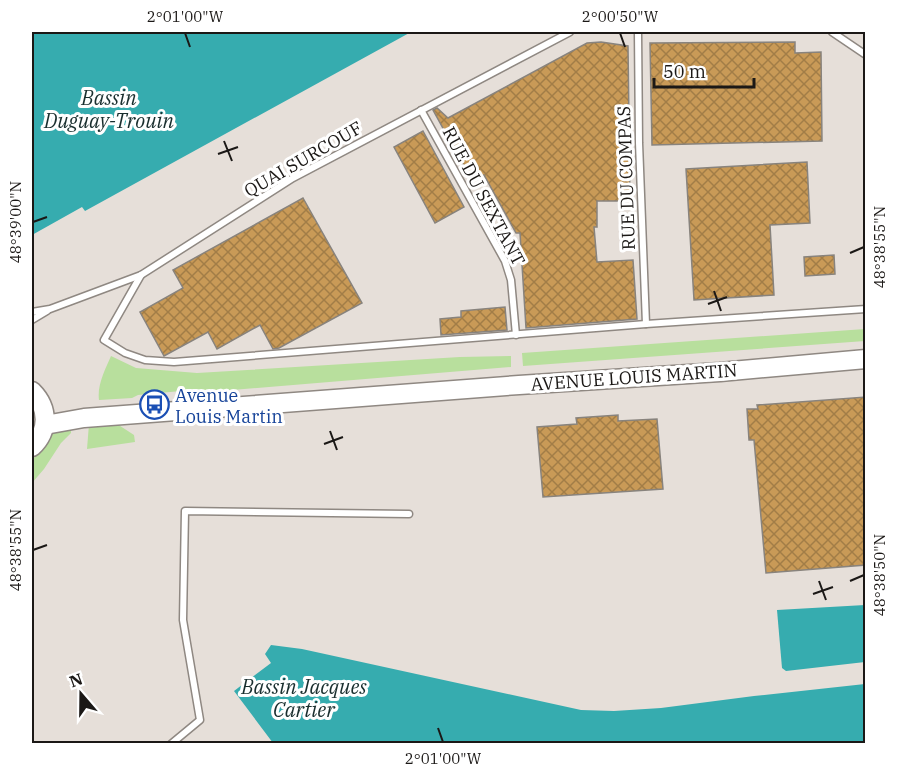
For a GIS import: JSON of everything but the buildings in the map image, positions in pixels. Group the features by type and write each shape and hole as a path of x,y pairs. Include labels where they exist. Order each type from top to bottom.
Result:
{"street":[{"name":"AVENUE LOUIS MARTIN","path":"45,425 84,418 720,372 866,359"},
{"path":"32,391 44,409 45,425 38,441 32,447"}],"lane":[{"name":"QUAI SURCOUF","path":"50,309 141,275 293,178 570,32"},
{"name":"RUE DU COMPAS","path":"639,32 639,143 646,324"},
{"path":"832,32 866,54"},
{"name":"RUE DU SEXTANT","path":"421,110 505,261 511,280 516,335"},
{"path":"141,275 104,340 125,353 145,360 174,362 646,324 866,309"},
{"path":"32,312 50,309"},
{"path":"32,320 50,309"},
{"path":"171,744 200,720 183,620 184,511 409,513"}],"green space":[{"path":"865,329 865,341 523,366 522,353"},
{"path":"111,356 136,368 197,373 511,356 511,367 196,393 181,391 99,400 100,383"},
{"path":"114,422 134,435 135,442 87,449 89,424"},
{"path":"71,424 71,433 32,483 32,460 55,431"}],"water":[{"name":"Bassin Duguay-Trouin","path":"32,32 411,32 85,211 82,207 32,235"},
{"path":"865,605 865,662 786,671 782,668 777,610"},
{"name":"Bassin Jacques Cartier","path":"271,645 302,649 581,710 614,711 661,708 865,684 865,743 273,743 234,691 271,663 265,654"}],"place":[{"name":"Avenue Louis Martin","path":"154,405"}]}
